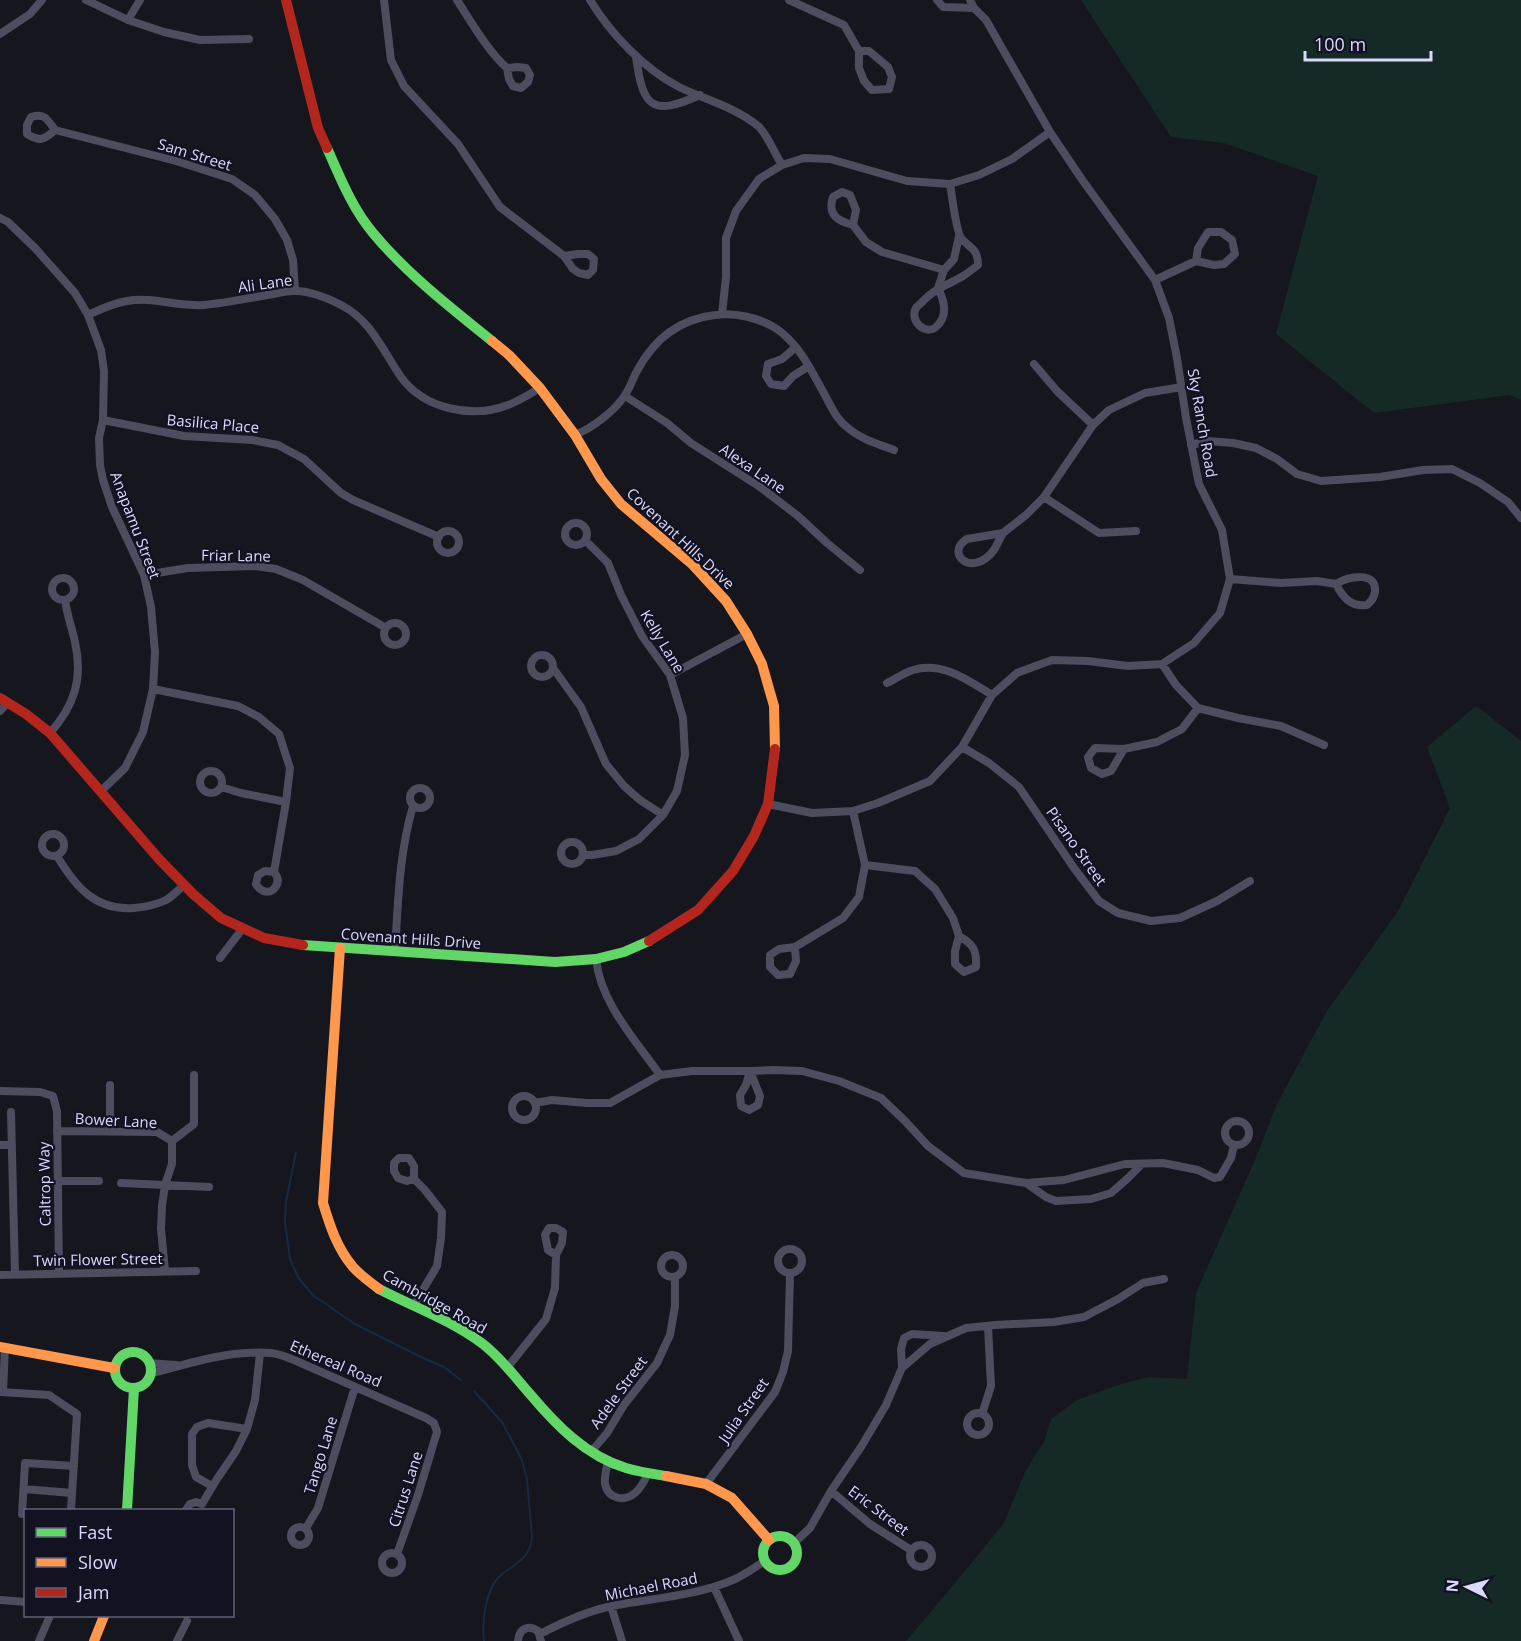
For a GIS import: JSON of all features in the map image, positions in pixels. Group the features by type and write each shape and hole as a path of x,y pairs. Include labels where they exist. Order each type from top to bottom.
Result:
{"street":[{"path":"0,34 30,14 42,0"},
{"path":"86,0 128,20 164,32 200,40 249,39"},
{"path":"128,20 140,0"},
{"name":"Covenant Hills Drive","path":"4,700 41,724 50,733 159,859 221,918 264,938 298,945 555,962 596,959 624,952 652,939 698,910 734,871 768,804 775,751 774,706 762,664 747,634 726,601 693,566 621,504 601,480 575,435 540,388 510,355 406,267 366,223 349,196 318,128 286,0"},
{"path":"384,0 391,60 404,87 458,144 500,207 564,256"},
{"path":"458,0 475,28 507,68"},
{"path":"590,0 636,57 647,66 678,86 728,107 760,127 782,165"},
{"path":"789,0 844,25 859,51 859,68 864,81 872,90 889,90 892,77 888,67 869,51 859,51"},
{"name":"Sky Ranch Road","path":"768,804 812,813 854,811 930,781 962,747 992,695 1017,673 1052,660 1088,661 1128,666 1162,664 1194,643 1220,612 1230,579 1222,530 1199,484 1169,318 1155,280 1050,132 986,20 972,4 943,7 937,0"},
{"path":"636,57 641,88 649,100 656,105 664,107 681,104 700,95"},
{"name":"Sam Street","path":"55,130 176,161 232,179 255,195 275,219 287,240 293,260 295,290"},
{"path":"722,314 726,277 726,238 736,211 759,179 782,165 804,158 830,159 907,182 950,184 979,175 1012,159 1050,132"},
{"path":"950,184 959,236 954,259 944,270 938,288 943,299 943,319 936,328 924,329 916,321 916,308 938,288 978,266 978,257 974,249 959,236"},
{"name":"Anapamu Street","path":"0,218 8,222 35,248 75,293 88,315 101,350 104,371 103,420 99,444 103,480 112,507 144,575 151,607 155,652 153,689 143,732 124,768 101,791"},
{"path":"854,225 866,242 882,252 944,270"},
{"path":"1155,280 1196,261 1214,265 1224,264 1235,254 1232,240 1221,232 1208,232 1198,248 1196,261"},
{"name":"Ali Lane","path":"88,315 127,301 200,305 295,290 328,299 356,315 367,325 412,390 438,405 472,412 494,409 508,405 540,388"},
{"path":"575,435 600,420 625,396 645,356 670,331 690,321 722,314 749,317 781,333 796,347 809,366 835,414 843,424 861,437 894,450"},
{"path":"796,347 782,359 768,364 766,376 771,384 784,386 793,376 809,366"},
{"path":"1034,364 1057,391 1093,425"},
{"path":"1003,533 967,539 960,546 962,561 976,563 994,550 1003,533 1044,497 1093,425 1109,410 1145,393 1182,387"},
{"name":"Alexa Lane","path":"625,396 667,423 691,443 760,487 798,516 860,570"},
{"name":"Basilica Place","path":"103,420 184,436 252,440 278,445 304,459 341,493 353,500 439,537"},
{"path":"1191,445 1208,441 1256,448 1277,459 1297,474 1321,481 1380,477 1423,470 1452,470 1480,483 1508,502 1521,518"},
{"path":"1044,497 1098,533 1136,531"},
{"name":"Kelly Lane","path":"583,855 616,851 639,839 663,815 677,791 685,755 683,718 670,675 642,636 608,563 585,540"},
{"name":"Friar Lane","path":"144,575 188,568 255,566 276,569 303,580 386,628"},
{"path":"1230,579 1281,583 1317,581 1336,585 1349,603 1356,605 1367,605 1374,597 1374,583 1370,579 1363,577 1344,579 1336,585"},
{"path":"50,733 63,719 76,686 78,662 65,600"},
{"path":"670,675 747,634"},
{"path":"1162,664 1176,686 1198,708 1281,726 1324,745"},
{"path":"553,668 581,707 606,764 624,786 663,815"},
{"path":"887,683 914,670 936,668 960,675 992,695"},
{"path":"153,689 237,706 260,717 279,734 290,768 274,872"},
{"path":"0,711 4,700"},
{"path":"1124,749 1111,771 1102,774 1091,768 1088,757 1095,748 1124,749 1157,742 1182,729 1198,708"},
{"name":"Pisano Street","path":"962,747 989,763 1019,787 1099,901 1118,913 1151,921 1180,918 1217,901 1250,881"},
{"path":"221,787 286,802"},
{"path":"395,952 401,858 406,828 413,806"},
{"path":"795,947 843,918 859,897 865,865 854,811"},
{"path":"57,856 82,890 98,902 111,907 153,905 169,898 184,885"},
{"path":"865,865 915,871 935,889 953,918 959,936"},
{"path":"220,958 243,928"},
{"name":"Cambridge Road","path":"340,948 323,1203 337,1243 354,1268 379,1289 448,1322 484,1345 544,1411 591,1452 625,1468 706,1484 732,1498 769,1540"},
{"path":"596,959 597,972 611,1005 660,1075"},
{"path":"535,1103 552,1100 610,1103 660,1075 692,1071 802,1071 839,1081 881,1098 928,1146 964,1173 1026,1183 1064,1180 1125,1164 1163,1164 1198,1170 1214,1178 1220,1177 1231,1158 1234,1145"},
{"name":"Bower Lane","path":"172,1141 194,1124 194,1075"},
{"path":"110,1085 110,1131"},
{"name":"Caltrop Way","path":"0,1091 40,1092 53,1096 57,1111 59,1273"},
{"path":"11,1112 15,1274"},
{"name":"Bower Lane","path":"57,1131 157,1132 172,1141"},
{"name":"Bower Lane","path":"165,1271 161,1229 162,1206 165,1185 172,1164 172,1141"},
{"path":"0,1145 12,1145"},
{"path":"1026,1183 1056,1201 1091,1199 1111,1193 1142,1164"},
{"path":"414,1179 442,1212 437,1266 414,1305"},
{"path":"58,1181 99,1181"},
{"path":"121,1183 209,1187"},
{"path":"507,1368 546,1319 555,1288 556,1255"},
{"name":"Twin Flower Street","path":"0,1275 196,1270"},
{"name":"Julia Street","path":"706,1484 776,1392 788,1351 790,1273"},
{"name":"Adele Street","path":"591,1452 657,1363 670,1335 675,1306 675,1277"},
{"path":"794,1543 810,1528 831,1491 861,1447 886,1405 902,1368 930,1344 966,1328 1054,1322 1084,1317 1118,1299 1143,1282 1164,1279"},
{"path":"982,1414 991,1386 988,1326"},
{"path":"902,1368 901,1349 904,1338 912,1334 946,1336"},
{"path":"71,1509 77,1414 50,1395 2,1392 2,1347 114,1368"},
{"path":"128,1352 138,1352 143,1355 150,1368 144,1384 129,1388 117,1378 114,1368 119,1358 128,1352"},
{"name":"Ethereal Road","path":"150,1368 237,1353 273,1353 426,1418 434,1423 437,1432"},
{"path":"187,1509 190,1504 196,1502 204,1507 212,1485 236,1451 247,1429 255,1400 260,1353"},
{"path":"127,1509 134,1388"},
{"name":"Tango Lane","path":"306,1528 318,1508 355,1388"},
{"path":"212,1485 196,1477 192,1465 192,1434 197,1427 208,1423 247,1429"},
{"name":"Citrus Lane","path":"397,1554 437,1432"},
{"path":"608,1460 605,1484 612,1496 629,1497 636,1492 648,1473"},
{"path":"22,1514 26,1463 74,1466"},
{"path":"24,1489 72,1493"},
{"name":"Eric Street","path":"831,1491 870,1524 911,1550"},
{"path":"779,1536 794,1543 797,1548 796,1560 789,1568 778,1571 768,1566 764,1550 769,1540 779,1536"},
{"name":"Michael Road","path":"518,1641 519,1634 524,1629 535,1629 541,1637 567,1620 611,1606 714,1587 736,1579 765,1561"},
{"path":"714,1587 739,1641"},
{"path":"0,1600 24,1602"},
{"path":"611,1606 622,1641"},
{"path":"40,1641 50,1617"},
{"path":"94,1641 104,1617"},
{"path":"177,1641 187,1621"}],"green space":[{"path":"1081,0 1521,0 1521,400 1510,395 1374,413 1276,334 1318,176 1224,143 1171,137"},
{"path":"1476,706 1521,741 1521,1641 906,1641 1004,1523 1025,1472 1044,1442 1051,1419 1077,1400 1118,1385 1148,1377 1187,1379 1196,1293 1255,1160 1277,1104 1327,1011 1398,911 1450,808 1427,747"}],"waterway":[{"path":"296,1152 286,1202 285,1222 290,1259 299,1279 314,1296 355,1324 444,1367 461,1380"},
{"path":"474,1391 502,1422 522,1460 527,1479 532,1537 531,1545 525,1556 501,1575 491,1588 484,1615 484,1641"}],"traffic: fast":[{"path":"327,148 353,203 373,233 414,276 492,341"},
{"path":"303,945 555,962 596,959 624,952 649,941"},
{"path":"379,1289 471,1335 490,1349 550,1417 598,1456 626,1468 666,1476"},
{"path":"133,1352 146,1357 151,1370 146,1383 133,1388 120,1383 115,1370 120,1357 133,1352"},
{"path":"127,1509 134,1388"},
{"path":"780,1536 792,1541 797,1553 792,1565 780,1570 768,1565 763,1553 768,1541 780,1536"}],"traffic: slow":[{"path":"492,341 509,355 540,388 575,435 601,479 621,504 693,565 726,601 747,634 762,664 774,706 775,749"},
{"path":"340,948 323,1203 328,1220 347,1260 379,1289"},
{"path":"0,1347 114,1368"},
{"path":"666,1476 706,1484 732,1498 769,1540"},
{"path":"94,1641 104,1617"}],"traffic: jam":[{"path":"286,0 318,128 327,148"},
{"path":"0,698 26,714 50,733 159,859 193,894 221,918 264,938 303,945"},
{"path":"649,941 698,910 733,871 754,836 768,804 775,749"}]}
